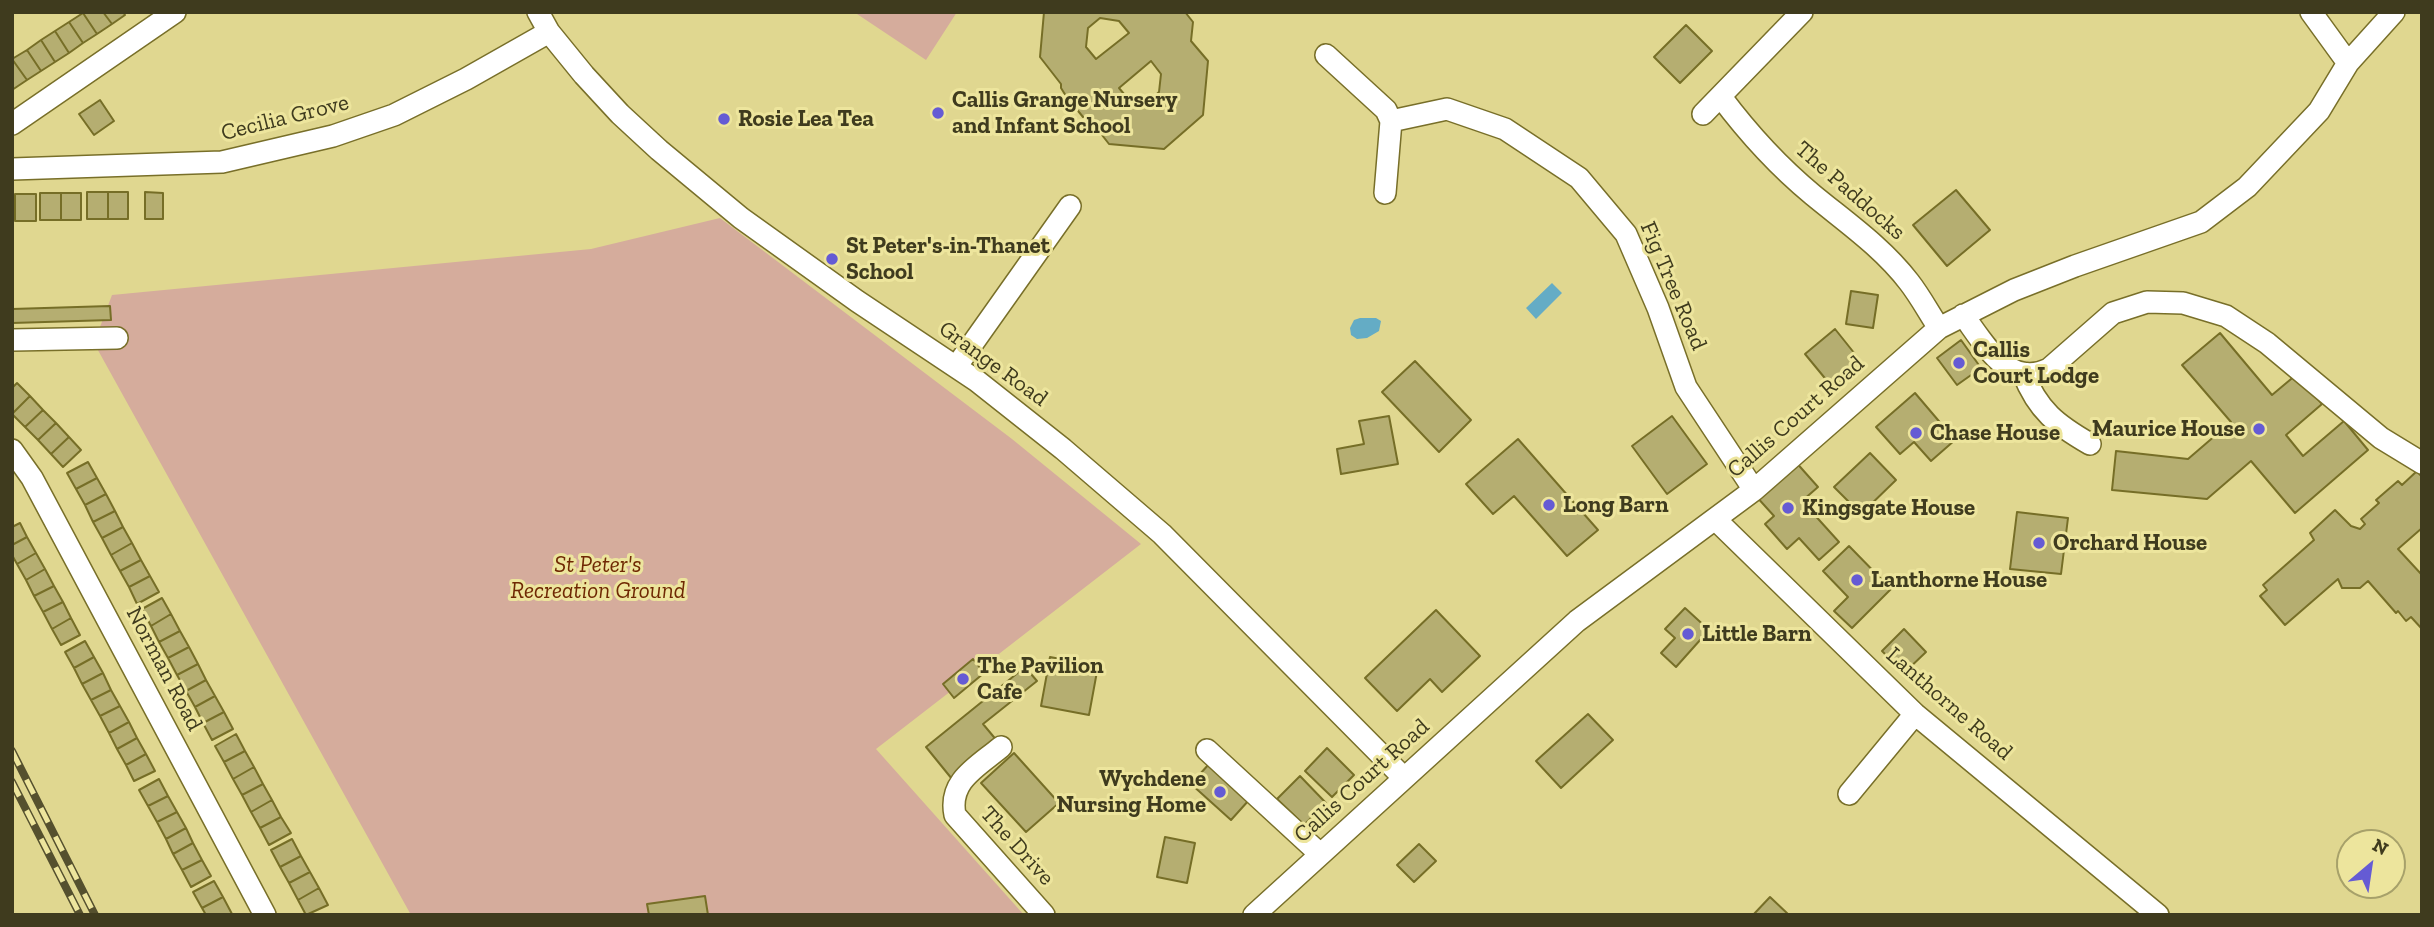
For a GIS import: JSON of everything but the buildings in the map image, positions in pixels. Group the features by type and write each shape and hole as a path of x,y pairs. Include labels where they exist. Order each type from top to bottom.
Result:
{"street":[{"path":"12,124 175,12"},
{"name":"Grange Road","path":"538,12 549,32 620,114 716,198 857,300 956,367 1063,449 1162,534 1404,778"},
{"path":"1703,114 1802,12"},
{"path":"2311,12 2348,63"},
{"name":"Callis Court Road","path":"1254,915 1577,621 1754,490 1939,328 1963,314 2075,266 2202,222 2248,187 2319,111 2348,63 2393,12"},
{"name":"Cecilia Grove","path":"12,169 222,162 333,136 394,115 466,79 549,32"},
{"path":"1332,68 1380,103 1391,121 1387,194"},
{"name":"The Paddocks","path":"1721,97 1742,125 1782,168 1858,229 1888,258 1910,282 1939,328"},
{"name":"Fig Tree Road","path":"1391,121 1447,109 1505,129 1579,178 1626,234 1658,308 1686,387 1754,490"},
{"path":"956,367 1070,205"},
{"path":"1963,314 1993,354 2010,370 2037,374 2049,369 2113,313 2147,302 2183,303 2226,316 2267,344 2381,438 2422,463"},
{"path":"12,340 117,338"},
{"path":"2023,373 2031,394 2042,409 2062,427 2090,444"},
{"name":"Norman Road","path":"12,450 32,478 265,915"},
{"name":"Lanthorne Road","path":"1716,520 1915,714 2158,915"},
{"path":"1847,797 1915,714"},
{"name":"The Drive","path":"1001,747 962,779 953,794 955,815 1044,915"},
{"path":"1208,750 1320,854"}],"green space":[{"path":"854,12 957,12 926,60"},
{"name":"St Peter's Recreation Ground","path":"720,218 1012,439 1141,544 876,749 1024,915 411,915 94,343 112,295 591,249"}],"water":[{"path":"1552,283 1562,293 1536,319 1526,308"},
{"path":"1376,318 1381,321 1379,331 1367,338 1357,339 1351,335 1350,328 1354,320"}],"railway":[{"path":"12,751 95,915"},
{"path":"12,782 80,915"}],"place":[{"name":"Callis Grange Nursery and Infant School","path":"938,113"},
{"name":"Rosie Lea Tea","path":"724,119"},
{"name":"St Peter's-in-Thanet School","path":"832,259"},
{"name":"Callis Court Lodge","path":"1959,363"},
{"name":"Maurice House","path":"2259,429"},
{"name":"Chase House","path":"1916,433"},
{"name":"Long Barn","path":"1549,505"},
{"name":"Kingsgate House","path":"1788,508"},
{"name":"Orchard House","path":"2039,543"},
{"name":"Lanthorne House","path":"1857,580"},
{"name":"Little Barn","path":"1688,634"},
{"name":"The Pavilion Cafe","path":"963,679"},
{"name":"Wychdene Nursing Home","path":"1220,792"}]}
